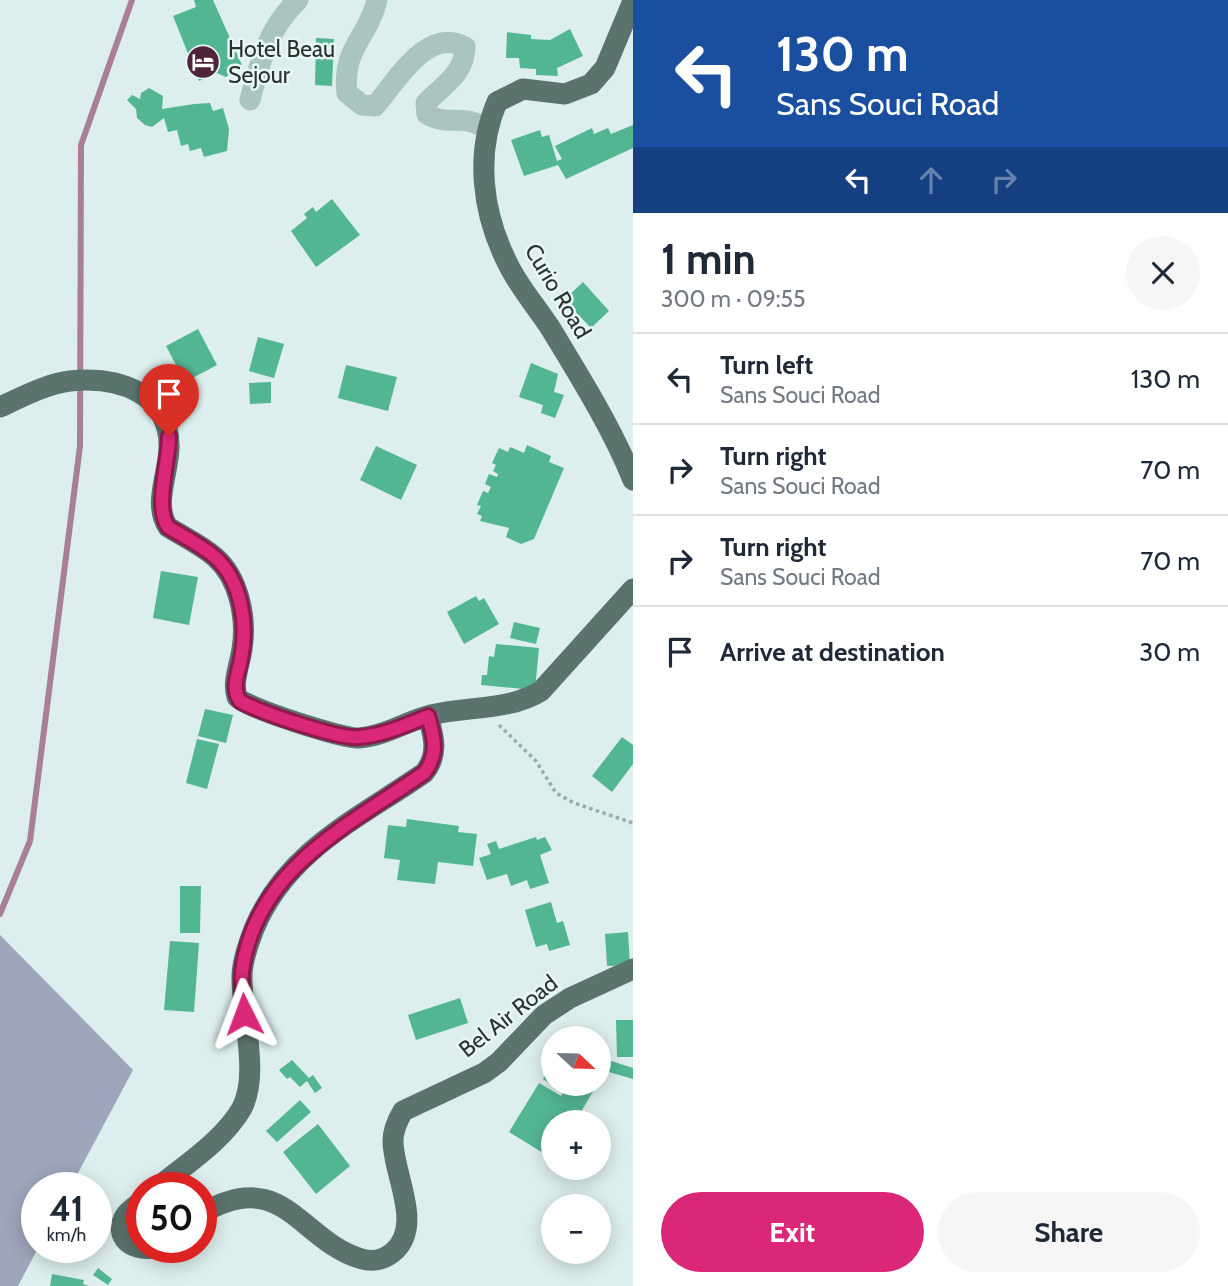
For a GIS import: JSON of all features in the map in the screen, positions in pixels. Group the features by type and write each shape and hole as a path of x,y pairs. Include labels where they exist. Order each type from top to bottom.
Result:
{"main road":[{"name":"Curio Road","path":"633,1 605,68 591,85 565,94 523,89 497,102 485,128 481,169 490,212 507,262 577,372 633,480"},
{"path":"0,407 39,389 70,381 109,382 131,386 157,407 169,436 162,497 163,520 168,527 214,557 225,569 239,599 244,636 235,692 240,701 328,732 358,738 378,734 428,716 525,700 541,691 633,589"},
{"path":"176,1172 219,1137 243,1106 250,1069 242,973 254,929 268,902 286,875 320,842 424,773 434,755 435,744 428,716"},
{"name":"Bel Air Road","path":"217,1206 252,1198 270,1201 285,1207 346,1252 374,1261 386,1257 398,1248 407,1223 393,1142 396,1124 403,1111 484,1073 499,1062 544,1015 570,998 633,969"},
{"path":"126,1215 121,1225 126,1241"}],"street":[{"path":"377,0 374,13 345,72 347,93 362,105 375,106 423,51 441,42 454,41 465,47 464,63 454,78 426,103 427,114 439,122 473,120 485,128"},
{"path":"250,100 264,49 278,19 296,1"}],"path":[{"path":"485,707 505,732 536,761 556,793 574,803 633,823"}],"shaded area":[{"path":"0,935 133,1070 79,1172 21,1172 21,1263 30,1263 18,1286 0,1286"}],"building":[{"path":"194,0 213,0 242,65 226,77 217,73 199,81 173,16 196,7"},
{"path":"570,29 583,56 557,68 558,76 536,75 536,69 520,68 519,58 506,58 507,32 531,35 531,39 550,40"},
{"path":"316,38 334,39 332,86 315,85"},
{"path":"149,88 163,96 162,109 210,103 213,111 223,108 229,129 227,151 204,157 201,148 190,151 188,144 181,146 177,130 168,132 164,118 152,127 145,125 137,118 136,109 127,100 132,95 140,99 141,93"},
{"path":"633,125 633,148 566,179 558,165 524,176 511,140 540,130 542,137 549,135 557,161 562,159 555,146 592,128 594,134 608,128 611,134"},
{"path":"332,199 360,235 316,267 291,231 307,218 304,214 313,207 316,212"},
{"path":"583,282 609,311 591,328 564,300"},
{"path":"198,329 217,365 185,382 166,346"},
{"path":"258,337 284,344 274,378 249,371"},
{"path":"531,363 558,374 554,392 564,395 555,418 541,413 543,405 519,397"},
{"path":"346,365 397,377 388,411 338,398"},
{"path":"271,382 271,403 250,404 249,383"},
{"path":"527,445 551,456 549,462 564,468 534,539 521,544 506,537 509,528 480,521 482,516 477,514 481,506 477,505 483,491 488,493 491,487 485,484 489,474 497,477 498,474 493,471 496,465 492,463 499,448 508,452 510,447 524,453"},
{"path":"376,446 417,465 401,500 360,480"},
{"path":"161,571 198,577 189,625 153,618"},
{"path":"476,596 479,601 484,598 499,624 464,644 447,612"},
{"path":"514,622 540,628 536,644 510,638"},
{"path":"496,644 539,648 535,690 481,685 482,675 487,675 489,656 494,657"},
{"path":"205,709 233,715 226,743 198,736"},
{"path":"622,737 633,745 633,764 612,792 592,776"},
{"path":"197,739 219,744 207,789 186,783"},
{"path":"407,819 459,826 458,832 477,834 473,866 438,862 435,884 397,880 400,860 384,858 388,825 406,827"},
{"path":"536,837 537,840 545,837 552,850 540,855 549,883 530,889 527,880 511,886 507,874 487,880 479,858 491,854 487,844 496,841 499,849"},
{"path":"180,886 201,886 200,933 180,933"},
{"path":"551,902 557,923 563,921 570,945 549,951 547,944 536,947 525,910"},
{"path":"628,932 630,965 607,966 605,934"},
{"path":"170,941 199,943 194,1012 164,1010"},
{"path":"460,998 468,1023 416,1040 408,1015"},
{"path":"616,1020 633,1020 633,1057 617,1057"},
{"path":"292,1060 309,1078 313,1075 322,1088 315,1093 307,1081 300,1087 290,1077 287,1079 279,1070"},
{"path":"611,1061 633,1068 633,1079 611,1073"},
{"path":"539,1083 541,1096 590,1096 582,1110 541,1110 541,1152 509,1132"},
{"path":"300,1100 311,1112 277,1142 266,1131"},
{"path":"318,1124 350,1166 316,1194 283,1152"},
{"path":"98,1268 112,1279 108,1285 93,1275"},
{"path":"52,1274 84,1280 83,1284 89,1286 50,1286"}],"waterway":[{"path":"0,914 30,841 80,446 81,145 132,0"}],"place":[{"name":"Hotel Beau Sejour","path":"203,62"}],"route":[{"path":"169,436 161,510 163,520 168,527 214,557 225,569 239,599 244,619 244,636 235,692 240,701 328,732 358,738 378,734 428,716 435,744 430,766 424,773 320,842 286,875 254,929 242,973 244,1014"}]}
